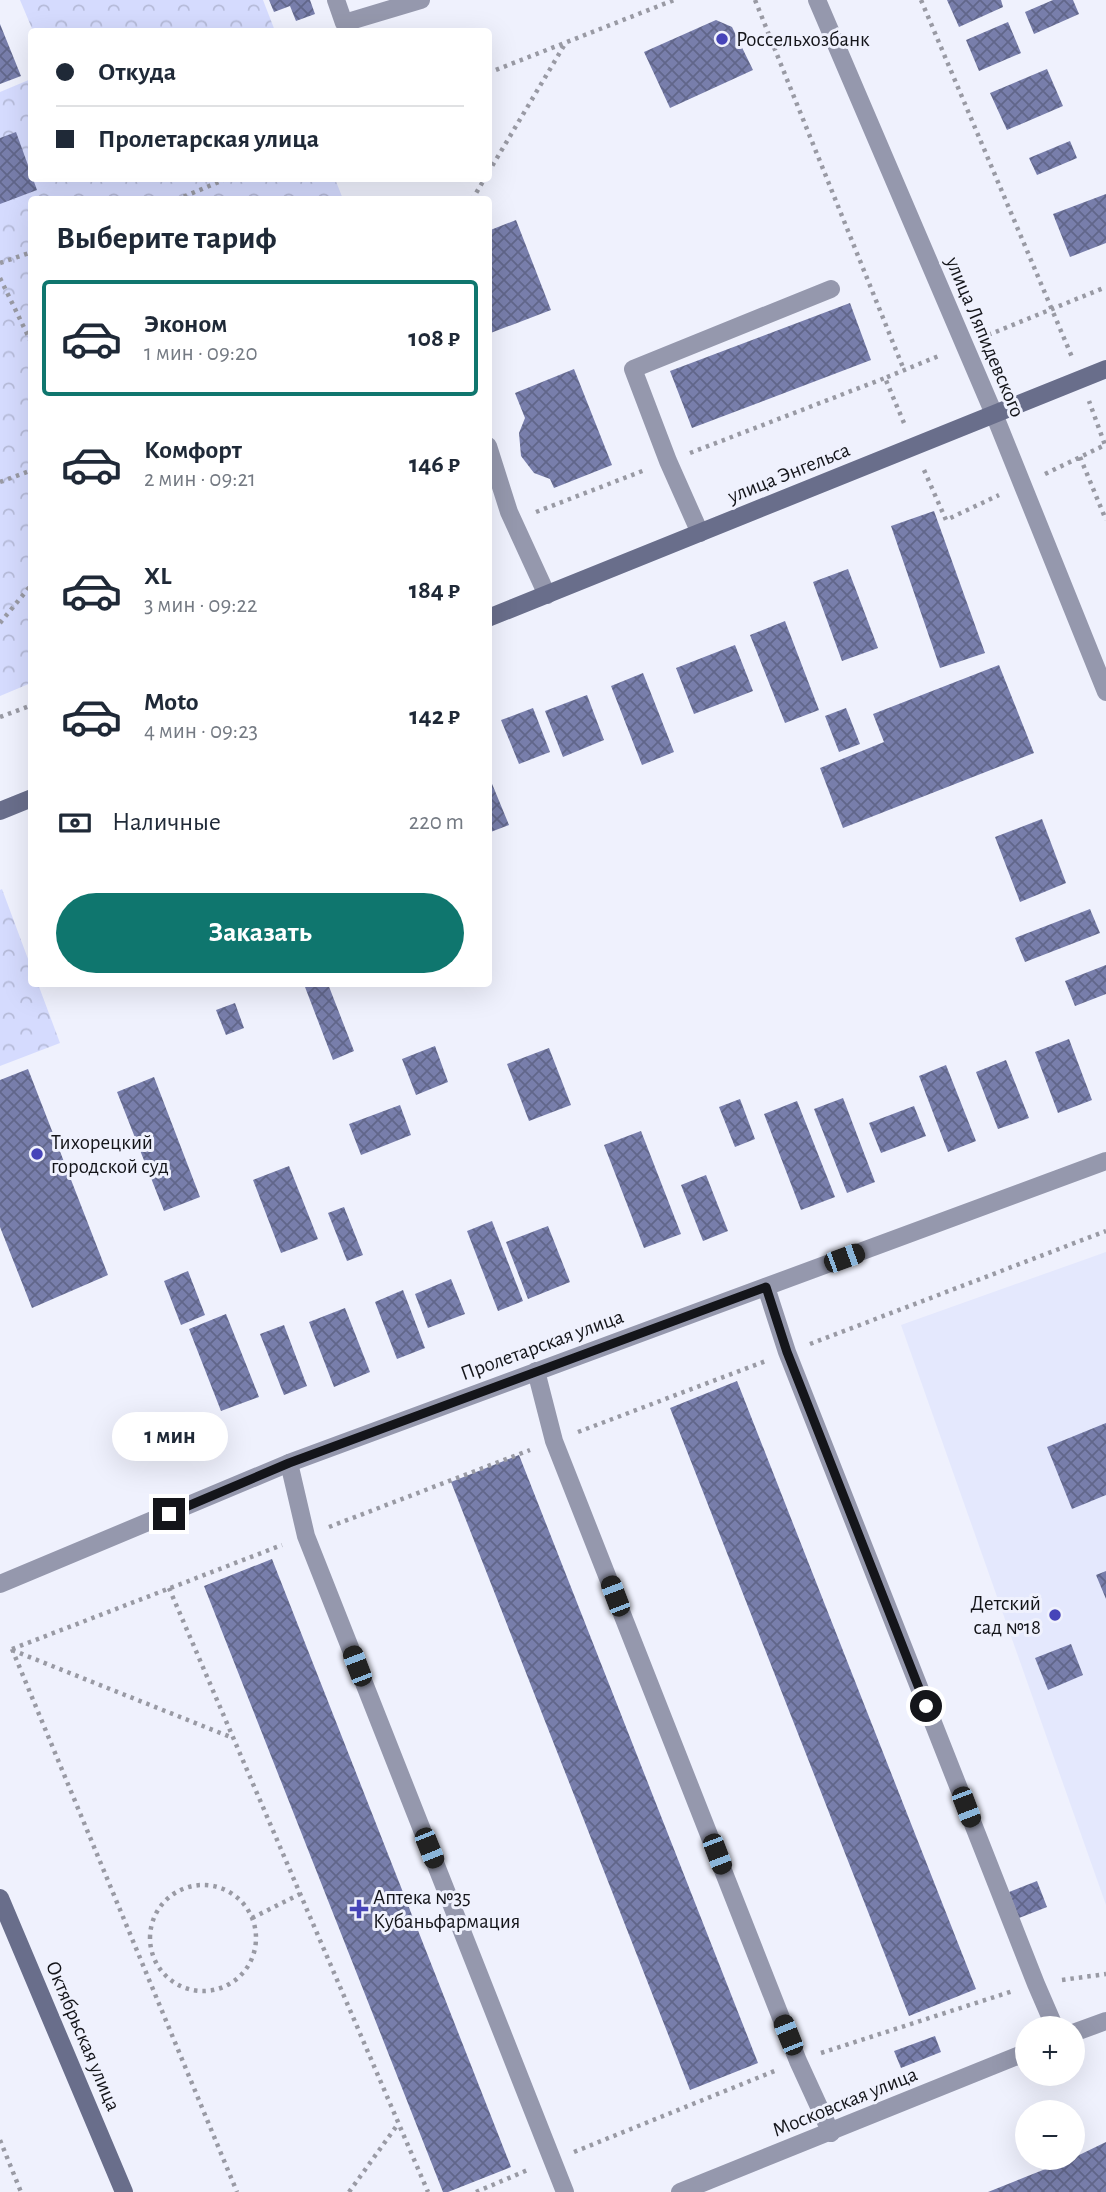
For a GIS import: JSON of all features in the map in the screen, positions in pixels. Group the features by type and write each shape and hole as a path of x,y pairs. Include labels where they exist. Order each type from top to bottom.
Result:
{"main road":[{"name":"улица Энгельса","path":"492,616 1106,369"},
{"path":"0,811 28,800"},
{"name":"Октябрьская улица","path":"0,1898 124,2192"}],"street":[{"path":"335,0 344,23 421,0"},
{"name":"улица Ляпидевского","path":"817,0 994,414 1106,692"},
{"path":"699,533 632,369 831,289"},
{"path":"492,459 509,512 547,595"},
{"name":"Пролетарская улица","path":"0,1584 289,1463 1106,1161"},
{"path":"766,1287 787,1352 1050,2016"},
{"path":"536,1371 554,1441 798,2061 831,2133"},
{"path":"289,1463 306,1536 565,2192"},
{"path":"1085,2029 1106,2021"},
{"name":"Московская улица","path":"680,2192 1015,2057"}],"path":[{"path":"492,72 674,0"},
{"path":"755,0 904,370"},
{"path":"921,0 1081,379 1105,445"},
{"path":"492,166 565,42"},
{"path":"185,196 219,182"},
{"path":"0,264 28,254"},
{"path":"0,278 28,336"},
{"path":"1051,309 1106,287"},
{"path":"1080,457 1106,520"},
{"path":"0,482 28,472"},
{"path":"0,623 28,589"},
{"path":"0,717 28,706"},
{"path":"169,1588 428,2192"},
{"path":"233,1738 12,1649 237,2192"},
{"path":"203,1884 224,1888 241,1900 252,1917 256,1933 254,1954 247,1968 223,1987 207,1991 184,1987 164,1975 155,1962 149,1942 152,1922 162,1903 179,1889 203,1884"},
{"path":"252,1917 300,1894"},
{"path":"144,1967 155,1962"},
{"path":"349,2192 398,2123"},
{"path":"0,2140 21,2192"}],"shaded area":[{"name":"Детский сад №18","path":"1106,1252 1106,1905 901,1325"}],"green space":[{"path":"20,0 263,0 274,28 32,28"},
{"path":"28,80 28,182 336,182 342,196 28,196 28,684 0,696 0,92"},
{"path":"2,889 28,959 28,987 39,987 60,1043 0,1066"}],"building":[{"path":"269,0 310,0 315,14 296,21 290,6 274,12"},
{"path":"947,0 1001,0 1003,7 959,27"},
{"path":"1053,0 1073,0 1079,14 1034,34 1025,12"},
{"path":"716,20 732,27 753,70 670,108 644,52"},
{"path":"1008,22 1021,53 979,71 966,40"},
{"path":"0,24 21,76 0,84"},
{"path":"1047,69 1063,106 1007,130 990,93"},
{"path":"16,132 28,165 28,182 34,182 37,190 0,204 0,138"},
{"path":"1070,141 1077,158 1037,175 1029,158"},
{"path":"1106,194 1106,243 1070,257 1053,214"},
{"path":"516,220 551,310 492,332 492,229"},
{"path":"850,303 871,360 692,428 670,371"},
{"path":"574,369 612,465 554,488 550,479 534,473 521,456 519,433 525,418 515,393"},
{"path":"934,511 985,653 940,668 891,526"},
{"path":"848,569 878,648 842,661 813,582"},
{"path":"785,621 819,710 785,723 750,635"},
{"path":"735,645 753,691 694,714 676,668"},
{"path":"999,665 1034,753 843,828 820,768 884,742 873,714"},
{"path":"643,673 674,752 642,765 611,686"},
{"path":"587,695 604,740 563,757 545,711"},
{"path":"533,708 550,752 519,764 501,720"},
{"path":"846,708 860,744 839,752 825,716"},
{"path":"492,784 509,825 492,831"},
{"path":"1042,819 1066,883 1020,902 995,837"},
{"path":"1090,909 1100,933 1025,962 1015,938"},
{"path":"1106,965 1106,994 1075,1006 1065,981"},
{"path":"305,987 329,987 354,1051 333,1060"},
{"path":"235,1003 244,1028 226,1035 216,1010"},
{"path":"1069,1039 1092,1100 1058,1113 1035,1052"},
{"path":"435,1046 448,1082 416,1095 402,1059"},
{"path":"549,1048 571,1105 529,1121 507,1064"},
{"path":"1006,1060 1029,1118 998,1129 976,1072"},
{"path":"946,1065 976,1141 948,1152 919,1076"},
{"path":"28,1069 108,1275 32,1308 0,1227 0,1080"},
{"path":"154,1077 200,1197 164,1211 117,1092"},
{"path":"843,1098 875,1182 847,1193 814,1109"},
{"path":"740,1099 755,1139 735,1147 719,1107"},
{"path":"797,1101 835,1197 801,1210 764,1114"},
{"path":"400,1105 411,1135 361,1155 349,1124"},
{"path":"914,1106 926,1136 881,1153 869,1123"},
{"path":"641,1131 681,1234 644,1248 604,1145"},
{"path":"289,1166 318,1239 281,1253 253,1180"},
{"path":"706,1175 728,1231 703,1241 681,1185"},
{"path":"344,1207 363,1255 347,1261 328,1213"},
{"path":"492,1221 523,1301 498,1311 467,1231"},
{"path":"548,1226 570,1282 528,1299 506,1242"},
{"path":"188,1271 205,1315 181,1325 164,1281"},
{"path":"451,1279 465,1314 428,1328 415,1294"},
{"path":"403,1290 425,1348 397,1359 375,1302"},
{"path":"345,1308 370,1372 334,1387 309,1322"},
{"path":"226,1314 259,1397 221,1411 189,1329"},
{"path":"284,1325 307,1386 284,1395 260,1334"},
{"path":"737,1381 976,1989 909,2016 670,1408"},
{"path":"1106,1423 1106,1495 1072,1509 1047,1447"},
{"path":"519,1455 758,2063 690,2090 451,1482"},
{"path":"272,1559 511,2167 448,2192 443,2192 204,1586"},
{"path":"1106,1571 1106,1599 1096,1575"},
{"path":"1071,1644 1083,1675 1048,1690 1035,1658"},
{"path":"1037,1881 1047,1907 1019,1918 1009,1892"},
{"path":"935,2036 941,2052 901,2068 894,2051"},
{"path":"1106,2142 1106,2192 988,2192 1043,2170 1085,2170 1085,2152"}],"place":[{"name":"Россельхозбанк","path":"722,39"},
{"name":"Тихорецкий городской суд","path":"37,1154"},
{"name":"Детский сад №18","path":"1055,1615"},
{"name":"Аптека №35 Кубаньфармация","path":"359,1909"}],"route":[{"path":"169,1514 289,1463 766,1287 787,1352 926,1706"}]}
